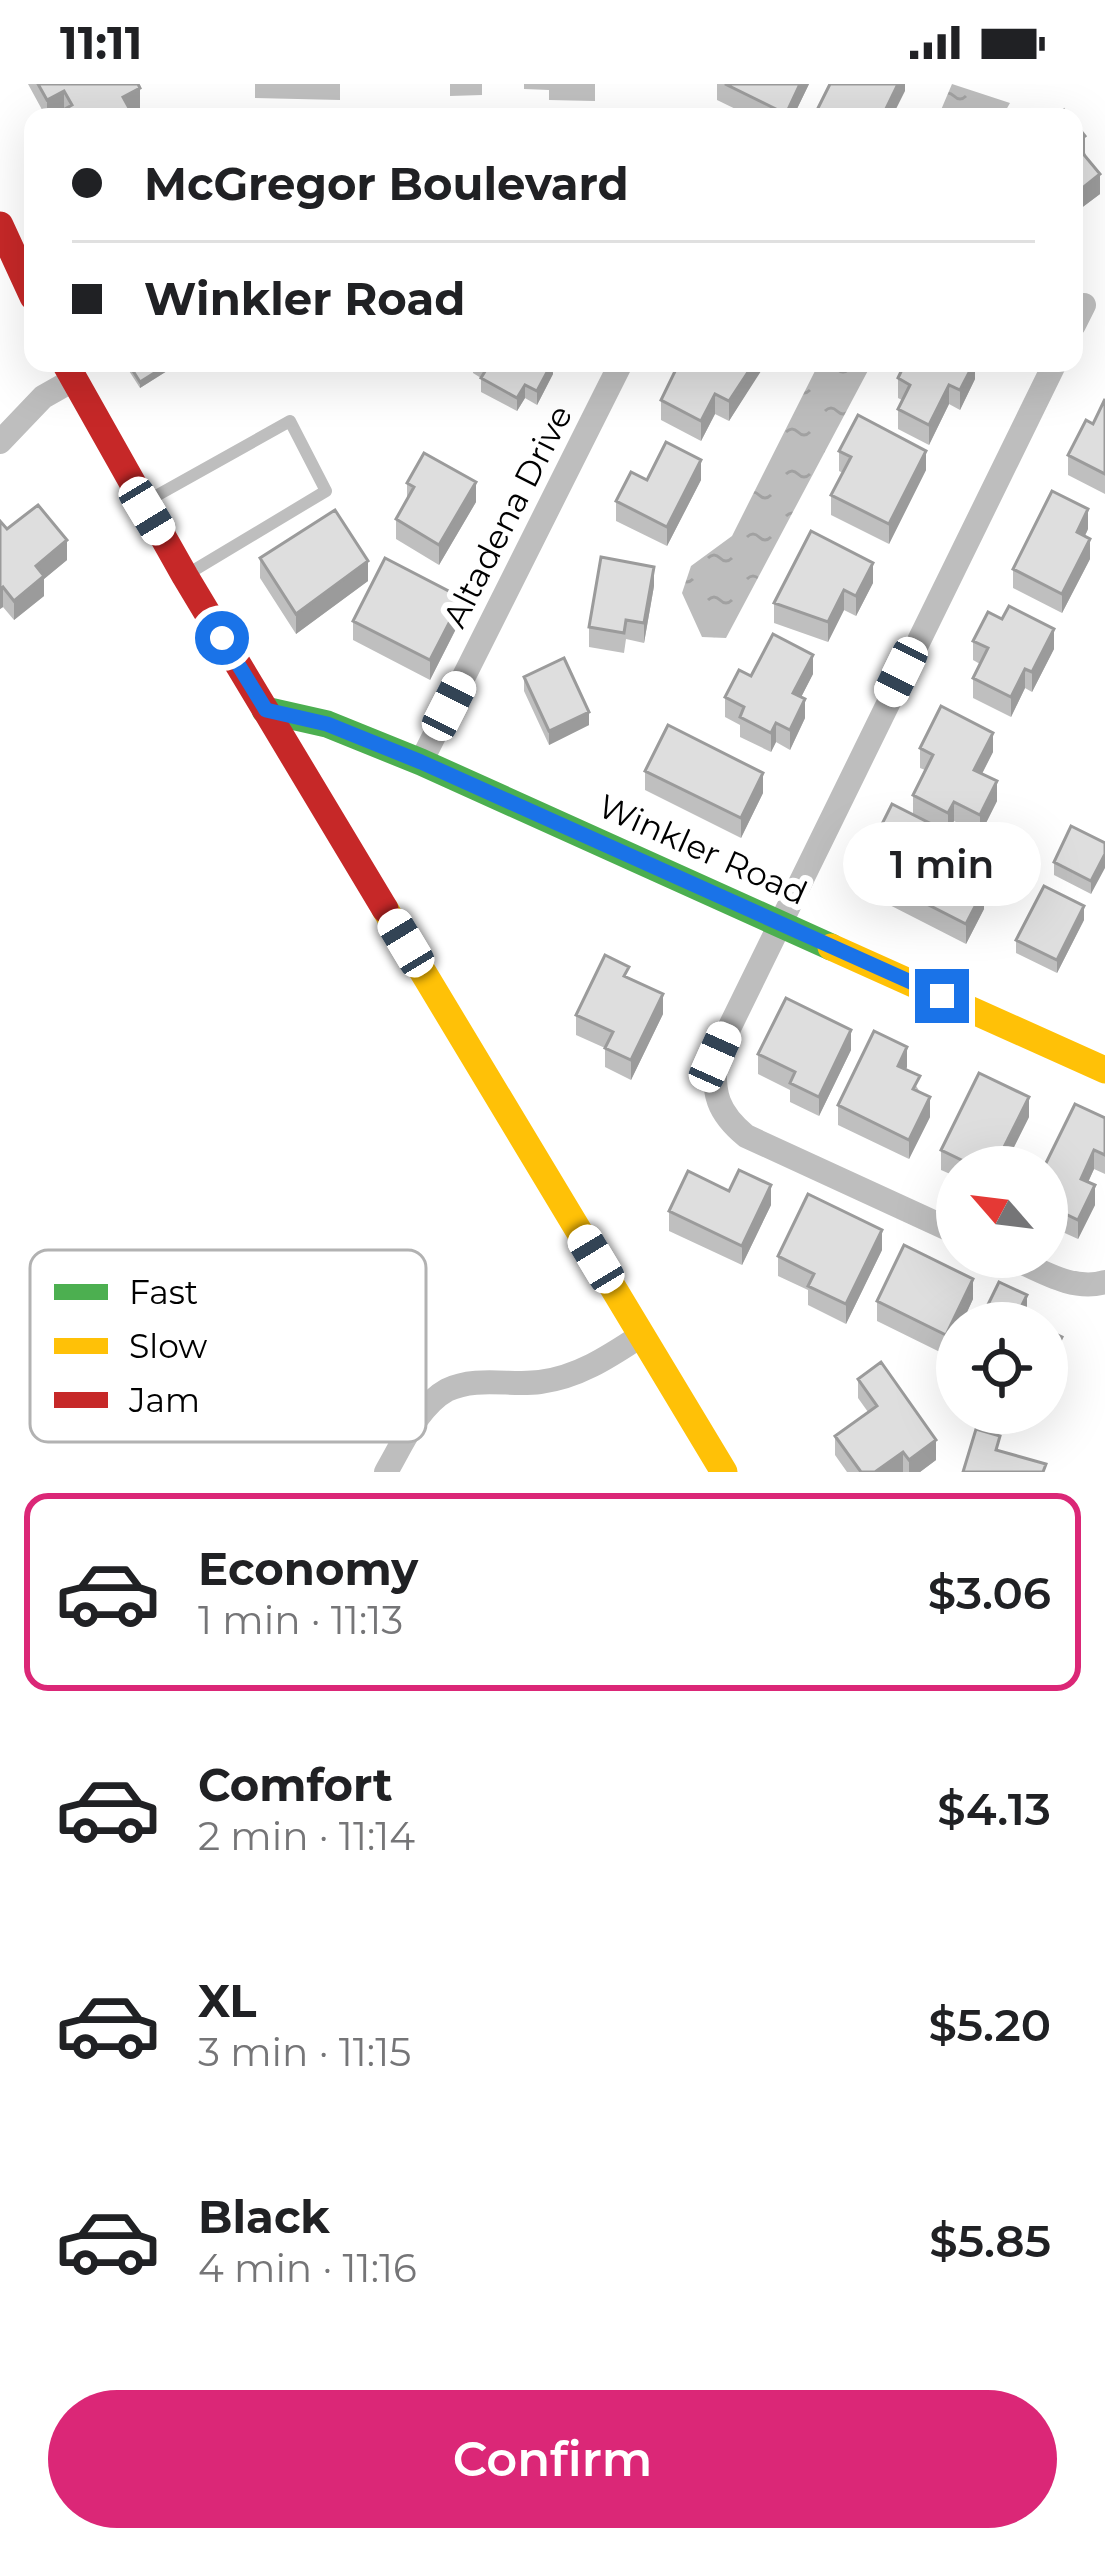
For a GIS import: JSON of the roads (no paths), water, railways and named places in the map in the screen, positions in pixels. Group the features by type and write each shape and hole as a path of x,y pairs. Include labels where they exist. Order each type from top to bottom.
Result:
{"main road":[{"path":"0,225 24,258"},
{"path":"70,372 185,576 724,1472"},
{"name":"Winkler Road","path":"266,710 327,724 421,762 1105,1070"}],"street":[{"path":"0,442 68,372"},
{"name":"Altadena Drive","path":"421,762 616,372"},
{"path":"936,1223 772,1149 723,1118 713,1089 715,1057 1051,372"},
{"path":"1057,1278 1090,1287 1105,1282"},
{"path":"426,1410 446,1391 478,1383 559,1379 605,1360 642,1335"},
{"path":"386,1472 404,1442"}],"lane":[{"path":"142,503 290,422 326,491 185,576"}],"water":[{"path":"952,84 1010,103 1007,108 942,108"},
{"path":"814,372 867,372 726,638 702,637 682,593 691,566 732,536"}]}
